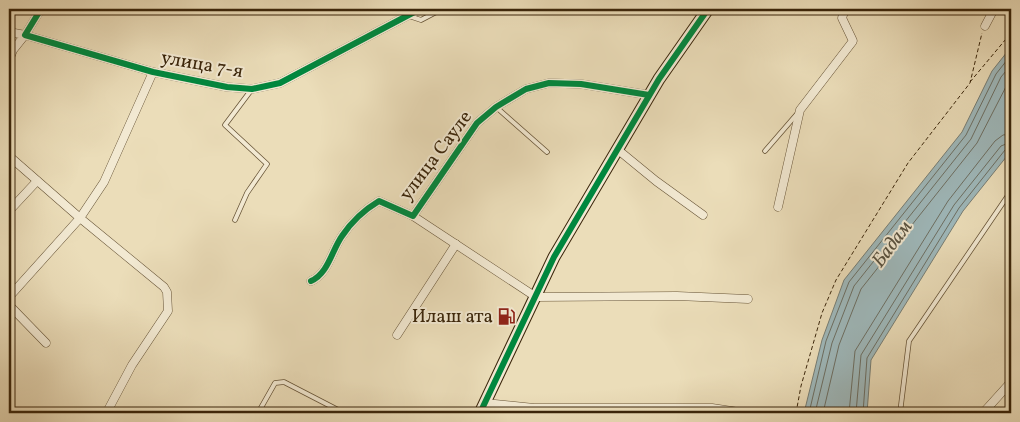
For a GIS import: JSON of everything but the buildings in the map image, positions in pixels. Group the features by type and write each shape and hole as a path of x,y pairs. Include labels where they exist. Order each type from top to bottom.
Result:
{"street":[{"path":"9,60 11,51 25,35 41,9"},
{"name":"улица 7-я","path":"9,32 153,72 227,87 252,89 280,82 420,9"},
{"path":"708,9 649,95 554,257 482,408 712,408 745,413"},
{"path":"778,207 800,110 853,41 842,18 845,9"},
{"path":"985,26 994,9"},
{"path":"9,297 80,218 104,182 153,72"},
{"name":"улица Сауле","path":"311,281 324,270 341,236 352,222 362,212 379,201 413,216 477,123 496,107 526,89 549,83 581,84 649,95"},
{"path":"617,149 656,181 703,215"},
{"path":"9,156 80,218 164,287 167,292 168,311 132,365 108,410"},
{"path":"9,211 37,180"},
{"path":"413,216 536,297 677,296 748,299"},
{"path":"396,335 456,244"},
{"path":"9,305 46,343"},
{"path":"983,413 1011,382"}],"lane":[{"path":"407,16 421,20 442,9"},
{"path":"235,220 247,193 267,164 225,125 252,89"},
{"path":"496,107 547,152"},
{"path":"765,151 800,110"},
{"path":"900,413 909,341 1011,191"},
{"path":"258,413 275,383 284,382 344,413"}],"path":[{"path":"970,83 985,26"},
{"path":"796,413 801,386 822,313 836,280 908,163 1011,33"}],"water":[{"name":"Бадам","path":"1011,47 1011,151 963,211 871,360 867,413 804,413 822,340 844,280 962,132 992,71"}],"cycle path":[{"path":"41,9 25,35 153,72 227,87 252,89 280,83 420,9"},
{"path":"480,413 554,257 659,79 708,9"},
{"path":"311,281 322,273 338,242 350,225 374,204 379,201 413,216 477,123 496,107 526,89 549,83 581,84 649,95"}],"place":[{"name":"Илаш ата","path":"507,317"}]}
